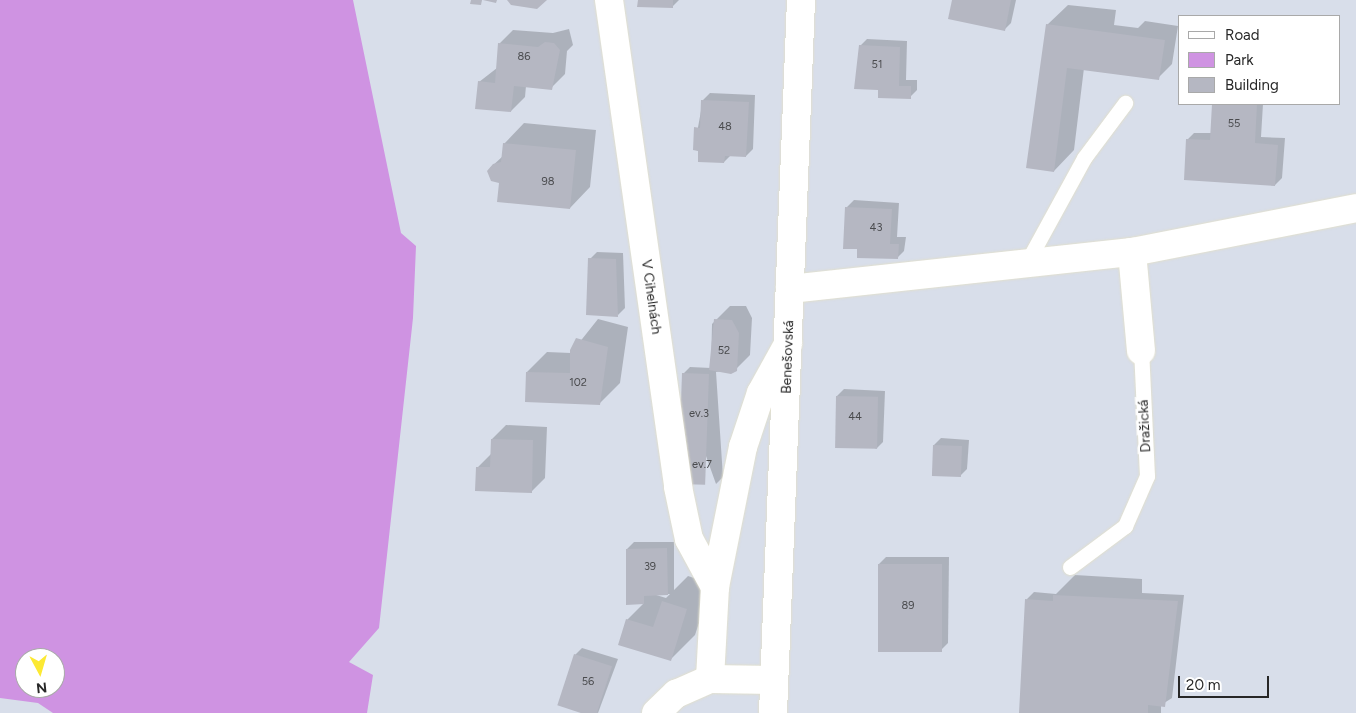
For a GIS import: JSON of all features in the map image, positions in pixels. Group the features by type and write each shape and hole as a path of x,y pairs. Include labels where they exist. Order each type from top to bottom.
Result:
{"street":[{"name":"V Cihelnách","path":"609,0 678,487 689,539 715,586"},
{"name":"Benešovská","path":"773,713 802,0"},
{"path":"790,289 1132,252 1356,208"},
{"name":"Dražická","path":"1132,252 1141,351"},
{"path":"710,679 715,586 743,447 761,393 788,344"},
{"path":"656,713 676,694 710,679 774,680"}],"lane":[{"path":"1026,264 1084,158 1125,103"},
{"name":"Dražická","path":"1070,567 1125,526 1148,476 1141,351"}],"green space":[{"path":"0,0 353,0 401,233 416,246 413,318 379,628 349,662 373,675 367,713 53,713 38,703 0,698"}],"building":[{"path":"471,0 482,0 481,5 470,4"},
{"path":"483,0 497,0 496,3"},
{"path":"507,0 547,0 537,9 511,5"},
{"path":"638,0 673,0 673,8 637,7"},
{"path":"952,0 1011,0 1005,31 948,19"},
{"path":"1046,24 1165,40 1159,80 1067,68 1054,172 1026,168"},
{"path":"545,42 554,43 560,50 552,90 514,86 511,112 475,109 478,81 495,83 498,43 538,47"},
{"path":"859,45 900,47 899,86 911,86 911,99 878,98 878,90 854,89"},
{"path":"701,100 749,102 746,157 725,156 724,163 698,162 698,151 693,150 694,127 700,128"},
{"path":"1212,105 1257,105 1255,143 1278,145 1275,186 1184,180 1186,139 1210,140"},
{"path":"503,143 576,150 570,209 497,202 499,183 491,181 487,171 493,164 501,162"},
{"path":"845,207 892,209 890,244 899,244 898,259 857,258 857,249 843,249"},
{"path":"588,258 616,259 618,317 586,315"},
{"path":"714,319 732,320 739,333 737,371 731,374 709,370"},
{"path":"576,338 608,347 600,405 525,402 526,372 570,373 570,350"},
{"path":"682,373 709,374 705,485 678,484"},
{"path":"836,396 878,397 877,449 835,448"},
{"path":"491,439 533,440 532,493 475,491 476,467 490,467"},
{"path":"933,445 962,446 961,477 932,476"},
{"path":"667,548 668,595 644,596 644,604 626,605 626,549"},
{"path":"878,564 942,564 942,652 878,652"},
{"path":"1053,595 1178,601 1165,707 1148,705 1148,713 1019,713 1025,599 1053,601"},
{"path":"662,601 687,609 671,661 618,645 626,619 653,627"},
{"path":"574,654 612,666 597,713 581,713 557,705"}]}
